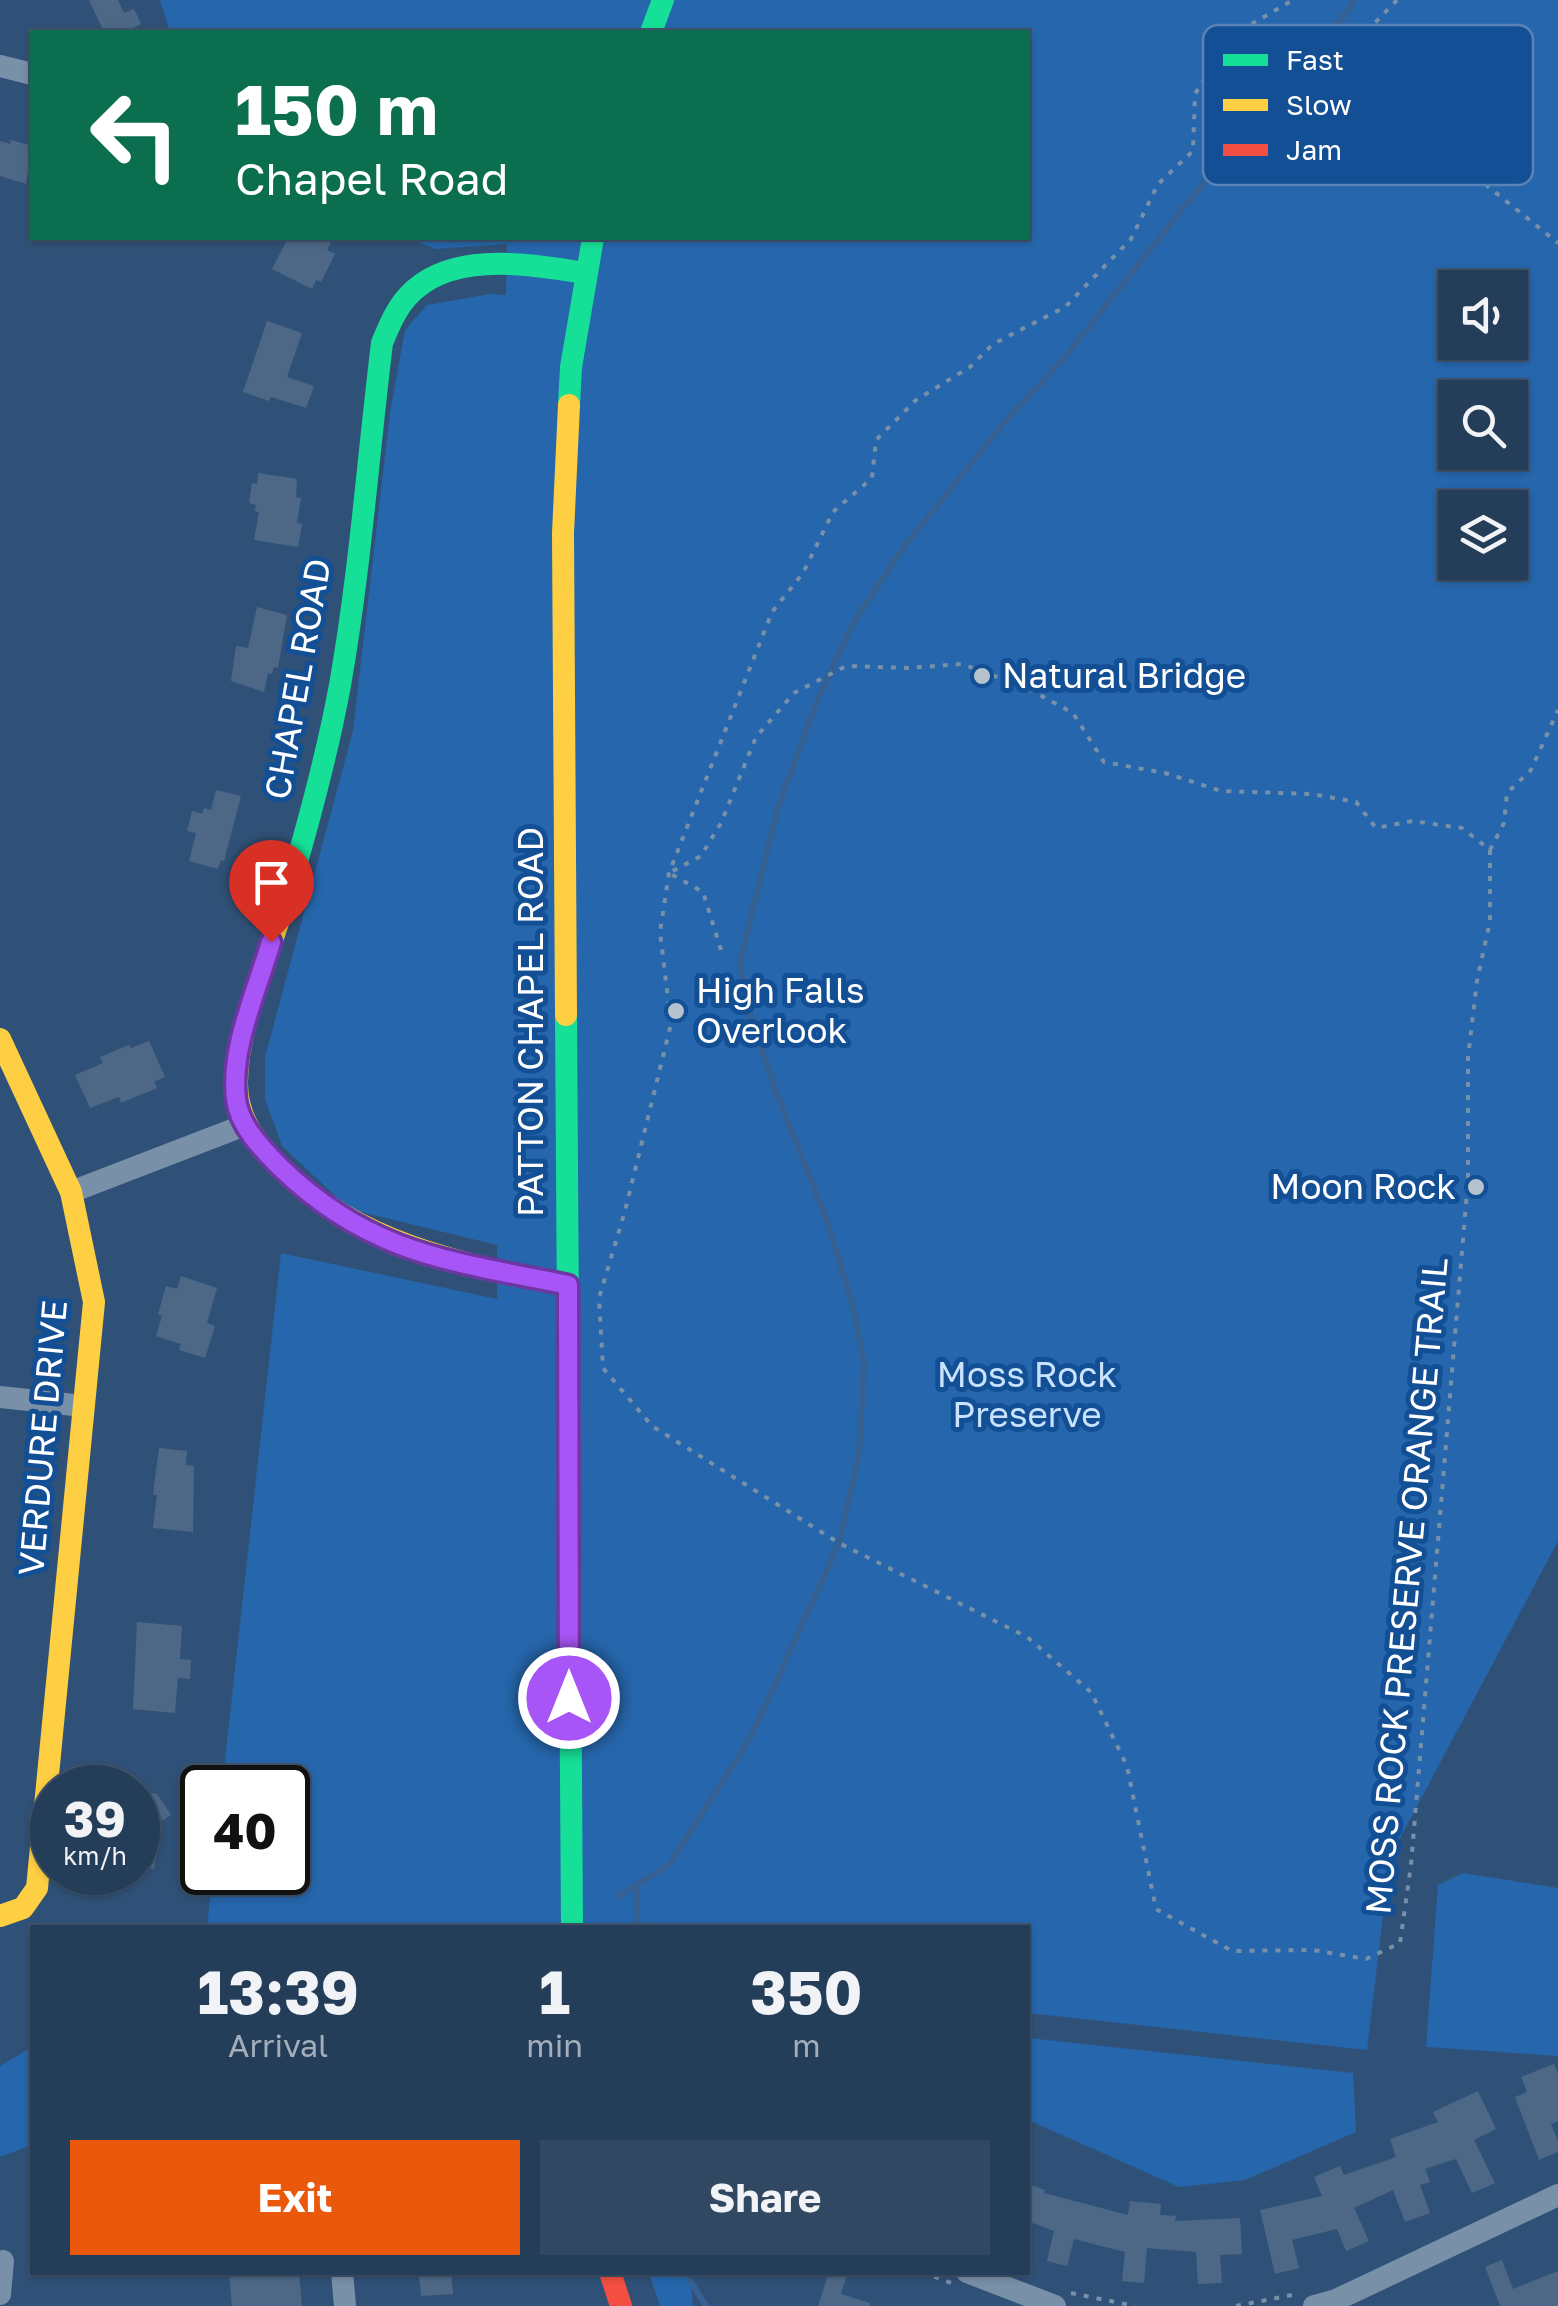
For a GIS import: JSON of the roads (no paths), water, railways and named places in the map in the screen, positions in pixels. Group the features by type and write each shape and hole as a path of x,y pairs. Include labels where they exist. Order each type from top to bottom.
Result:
{"street":[{"path":"652,30 663,0"},
{"path":"0,66 30,74"},
{"name":"PATTON CHAPEL ROAD","path":"572,1925 564,534 571,368 594,240"},
{"name":"CHAPEL ROAD","path":"568,1285 439,1258 372,1235 336,1214 265,1153 245,1125 236,1103 236,1075 240,1047 330,732 345,651 382,343 395,312 411,292 436,274 522,264 586,273"},
{"name":"VERDURE DRIVE","path":"0,1039 71,1192 94,1302 37,1888 30,1902 10,1914"},
{"path":"71,1192 245,1125"},
{"path":"0,1398 84,1406"},
{"path":"1314,2306 1336,2300 1558,2196"},
{"path":"0,2294 3,2261"},
{"path":"342,2275 345,2306"},
{"path":"610,2275 611,2303"},
{"path":"978,2275 1059,2298"}],"waterway":[{"path":"1337,25 1355,0"},
{"path":"618,1896 669,1865 752,1735 839,1543 859,1454 864,1363 853,1307 827,1221 775,1089 745,999 740,962 778,807 816,704 852,625 905,545 1004,423 1065,357 1203,185"},
{"path":"636,1888 638,1925"},
{"path":"687,2275 706,2306"}],"place":[{"name":"Natural Bridge","path":"982,676"},
{"name":"High Falls Overlook","path":"676,1011"},
{"name":"Moon Rock","path":"1476,1187"}],"park label":[{"name":"Moss Rock Preserve","path":"1027,1395"}]}
